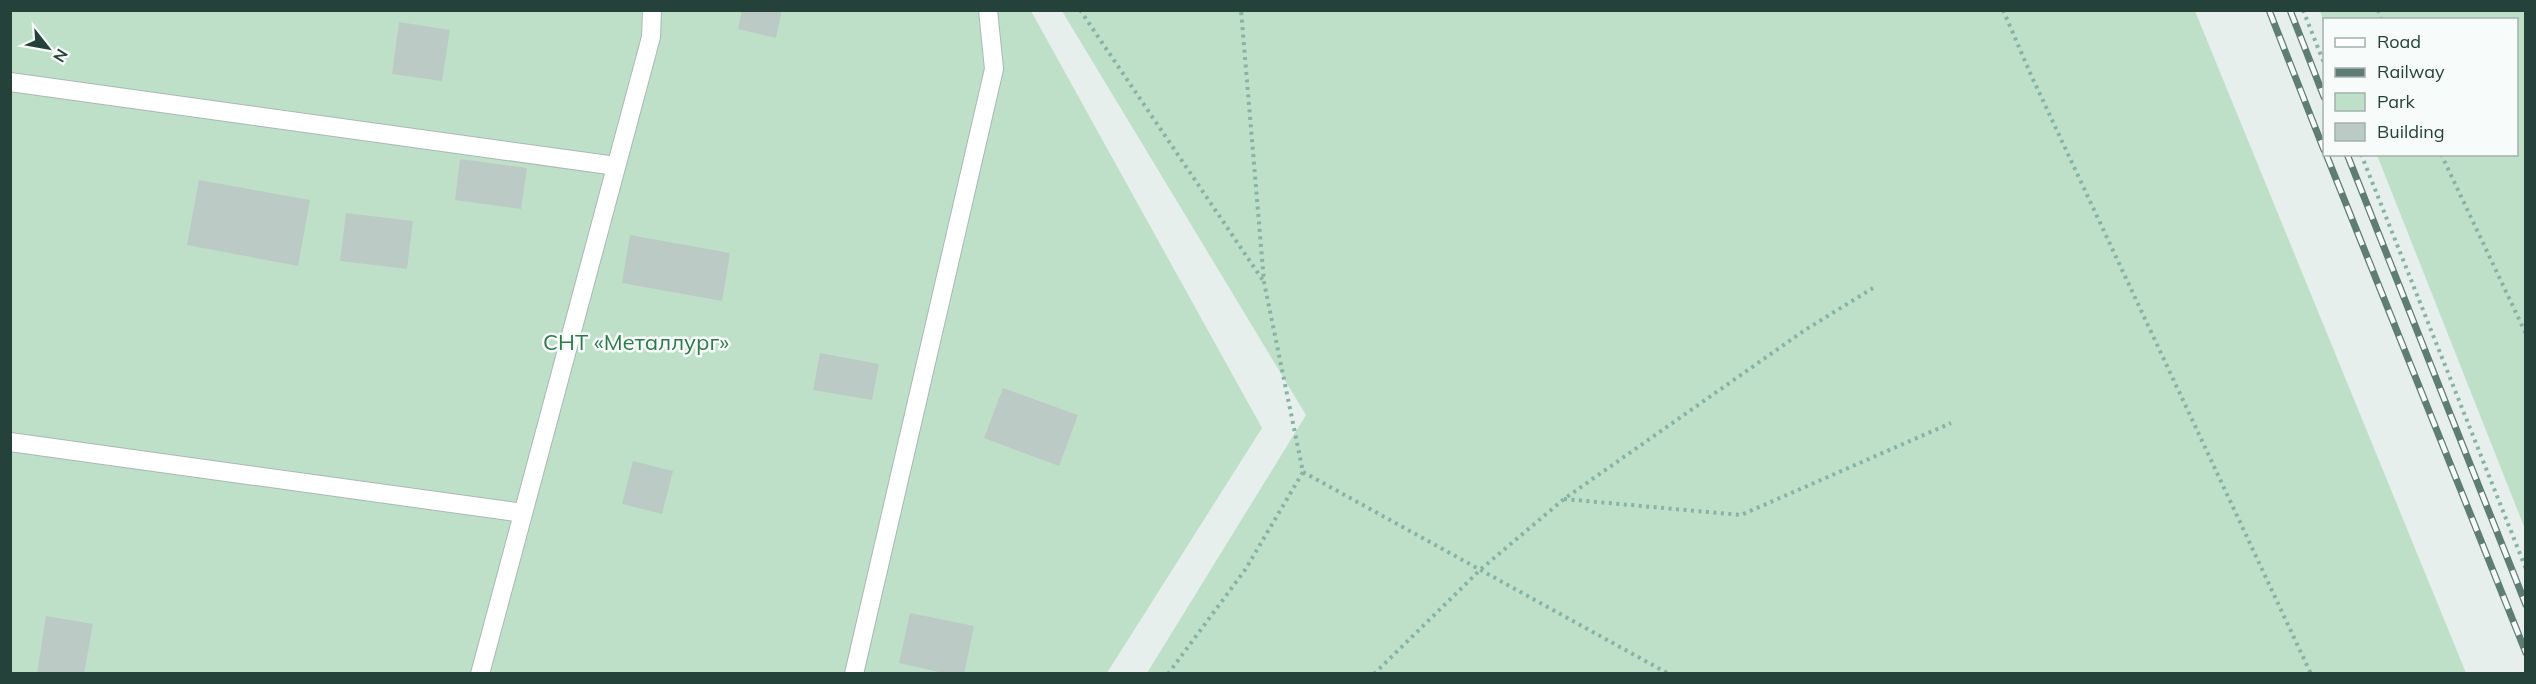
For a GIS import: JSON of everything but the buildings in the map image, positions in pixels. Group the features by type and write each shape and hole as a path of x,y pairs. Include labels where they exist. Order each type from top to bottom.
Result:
{"street":[{"path":"480,674 651,37 652,10"},
{"path":"854,674 994,69 988,10"},
{"path":"10,82 616,166"},
{"path":"10,442 523,513"}],"path":[{"path":"1080,10 1264,282"},
{"path":"1168,674 1245,570 1303,472 1264,282 1241,10"},
{"path":"2003,10 2041,97 2311,674"},
{"path":"2303,10 2323,58"},
{"path":"2362,156 2526,569"},
{"path":"2442,156 2526,334"},
{"path":"1374,674 1481,569 1563,499 1805,330 1873,288"},
{"path":"1563,499 1741,514 1951,423"},
{"path":"1303,472 1669,674"}],"green space":[{"name":"СНТ «Металлург»","path":"10,11 1031,11 1262,428 1107,673 11,673"},
{"path":"1062,11 2195,11 2466,673 1147,673 1306,415"},
{"path":"2320,11 2525,11 2525,529 2377,156 2518,156 2518,18 2323,18 2323,20"}],"railway":[{"path":"2269,10 2323,147"},
{"path":"2290,10 2323,94"},
{"path":"2327,156 2526,653"},
{"path":"2348,156 2526,605"}]}
